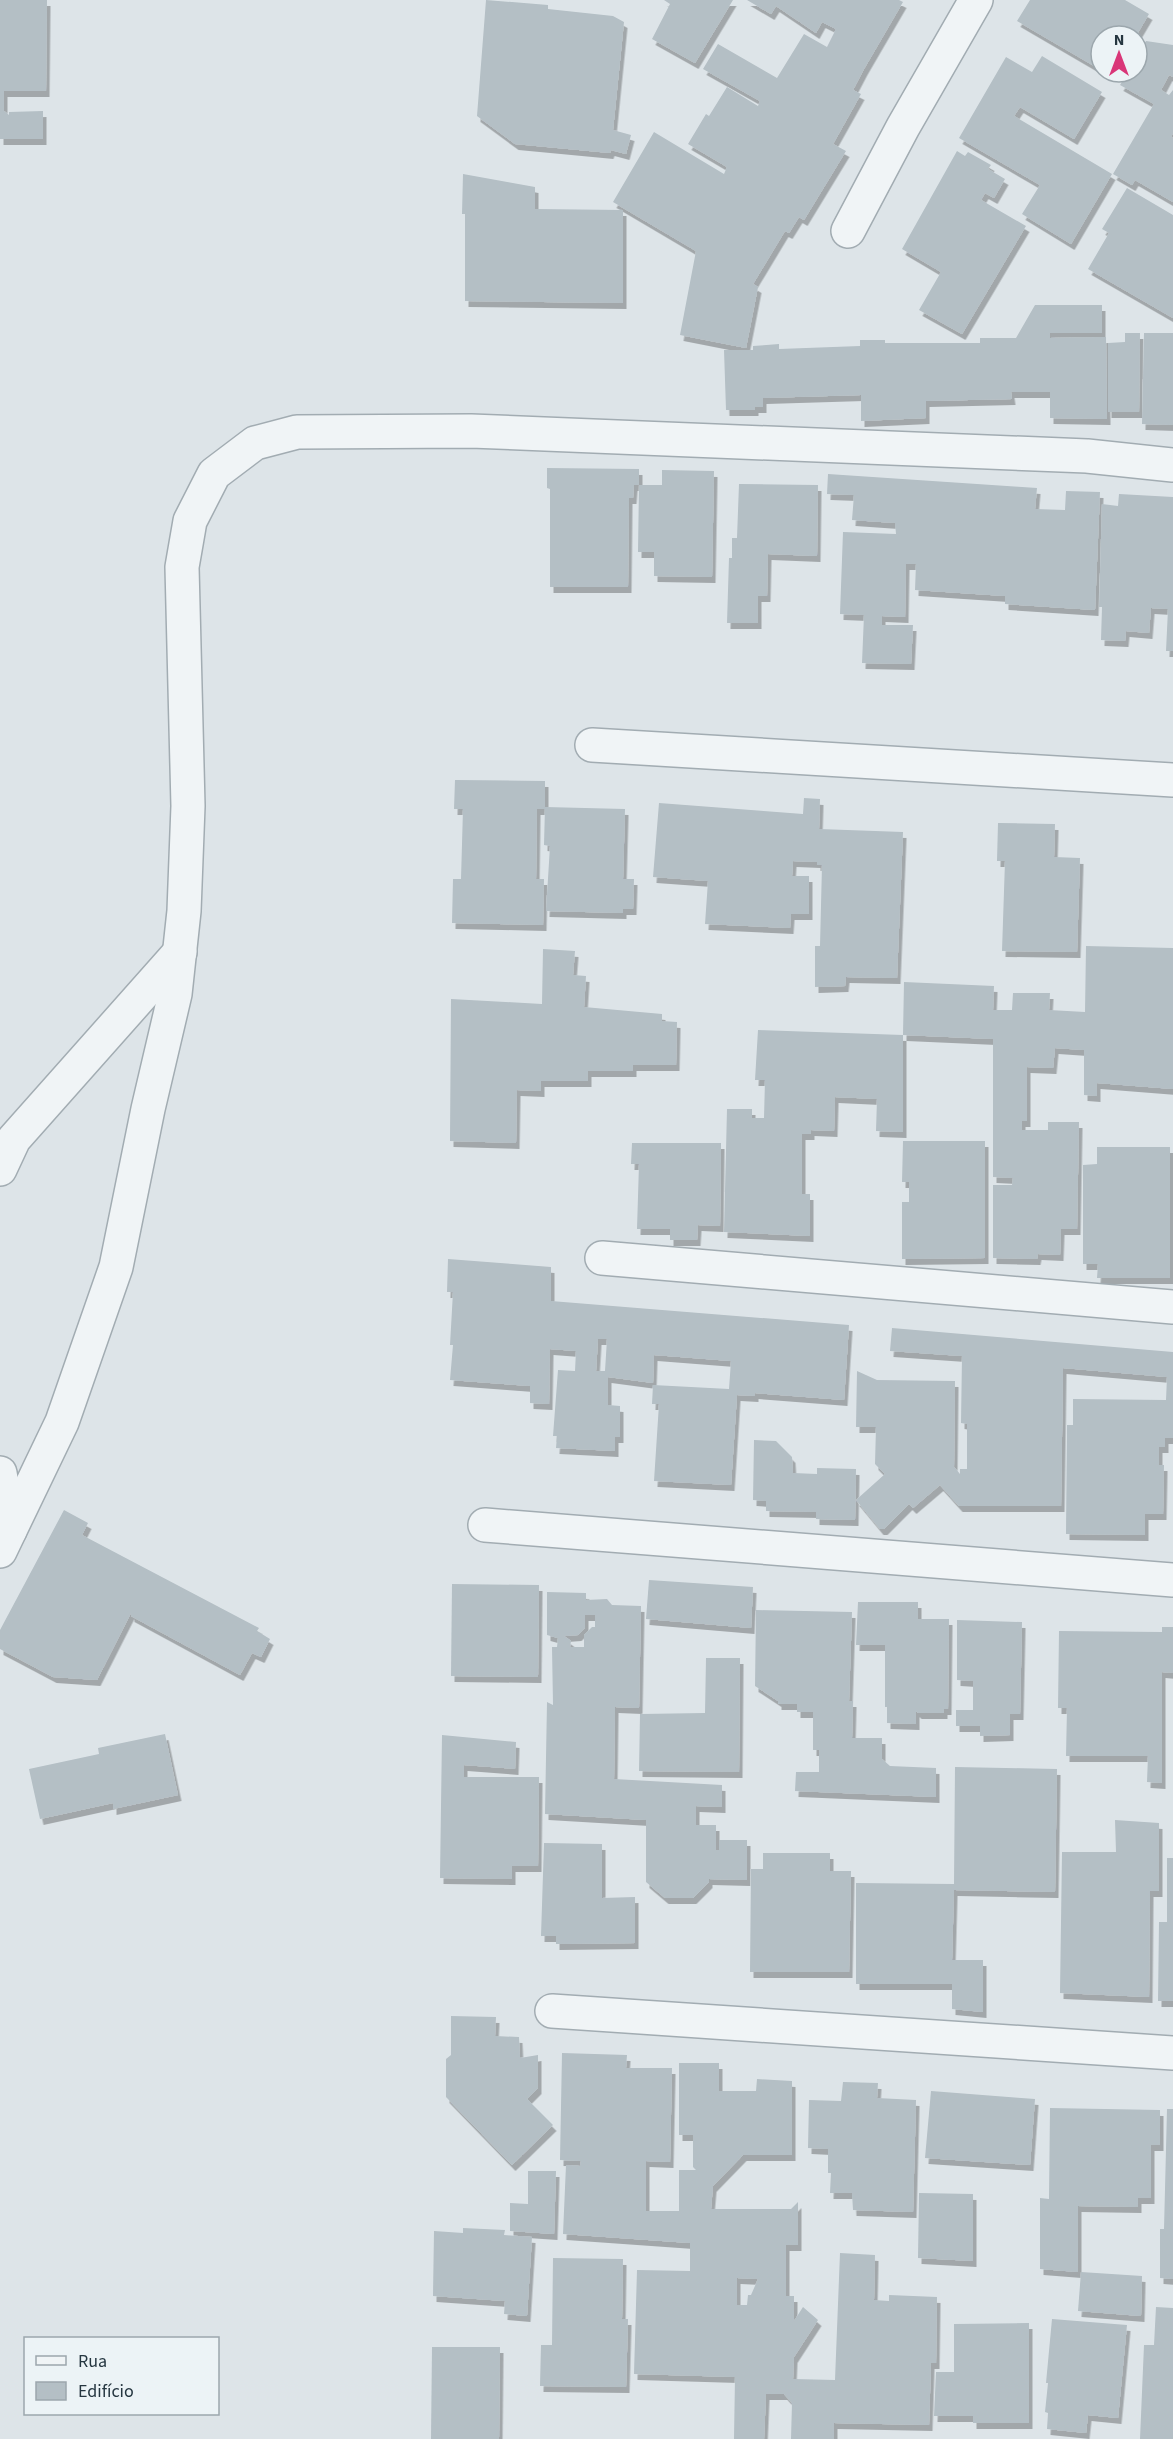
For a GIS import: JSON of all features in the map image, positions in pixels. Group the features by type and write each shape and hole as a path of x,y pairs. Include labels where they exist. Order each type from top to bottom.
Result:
{"street":[{"path":"848,231 903,127 976,0"},
{"path":"5,1540 62,1422 116,1267 148,1109 176,994 184,911 188,806 182,567 190,521 214,474 255,443 297,432 471,431 1087,456 1173,465"},
{"path":"592,745 1173,780"},
{"path":"0,1169 14,1139 180,952"},
{"path":"602,1258 1173,1307"},
{"path":"0,1473 5,1540"},
{"path":"485,1525 1173,1580"},
{"path":"552,2011 1173,2053"}],"building":[{"path":"0,0 47,0 46,91 4,91 4,111 9,115 9,112 43,111 43,139 0,139"},
{"path":"486,0 548,5 548,9 613,16 624,22 613,130 631,135 626,154 611,150 610,153 515,144 477,116"},
{"path":"664,0 733,0 695,63 652,39 670,4"},
{"path":"747,0 899,0 903,2 853,90 861,94 833,144 846,151 804,220 799,217 789,233 785,231 753,284 758,287 746,348 680,335 696,251 613,202 654,132 724,174 727,167 688,144 706,114 709,116 727,87 758,106 760,101 703,69 718,44 777,78 804,34 827,47 836,29 822,22 816,33 776,6 771,14"},
{"path":"1030,0 1125,0 1149,14 1143,24 1089,24 1089,63 1017,21"},
{"path":"1149,41 1173,45 1173,77 1169,75 1161,90 1169,95 1173,90 1173,133 1171,137 1173,138 1173,202 1135,180 1132,185 1113,174 1154,104 1120,85 1149,84"},
{"path":"1042,56 1102,92 1074,139 1020,107 1014,116 1112,174 1071,244 1022,214 1040,185 959,138 1006,57 1032,72"},
{"path":"957,151 965,156 968,152 991,165 988,169 1005,179 994,198 985,193 981,200 1026,226 962,334 919,310 941,272 902,249"},
{"path":"463,174 535,187 535,209 623,210 623,303 465,301"},
{"path":"1127,188 1173,215 1173,318 1088,269 1109,233 1102,229"},
{"path":"1035,305 1102,305 1102,333 1050,333 1050,338 1106,337 1107,419 1050,418 1050,392 1011,392 1012,399 926,401 926,418 861,421 861,395 763,398 763,407 755,407 755,410 726,410 724,350 753,350 753,346 779,344 779,349 860,346 860,340 885,340 885,343 980,343 980,338 1016,338"},
{"path":"1125,333 1140,333 1139,412 1108,412 1108,343 1125,342"},
{"path":"1144,333 1173,333 1173,425 1142,424"},
{"path":"547,468 639,469 639,485 634,485 633,498 629,498 628,587 550,587 550,489 547,488"},
{"path":"662,470 714,471 712,577 654,576 654,552 638,552 639,485 662,485"},
{"path":"828,474 1037,488 1035,509 1065,510 1066,491 1100,492 1095,610 1005,604 1005,596 915,590 916,564 906,564 905,617 882,616 882,625 913,625 911,664 862,663 864,615 840,614 843,532 896,534 895,523 852,520 854,495 827,494"},
{"path":"739,484 818,485 817,556 768,554 767,596 758,596 758,623 727,623 729,558 732,558 732,538 737,538"},
{"path":"1119,494 1173,497 1173,651 1166,651 1168,609 1151,608 1149,633 1126,631 1125,641 1101,640 1102,607 1099,607 1102,504 1118,506"},
{"path":"455,780 545,781 545,809 537,809 536,879 544,879 543,925 452,923 453,879 461,879 463,809 454,809"},
{"path":"804,798 820,799 819,829 903,832 897,978 846,977 845,986 815,987 815,946 820,946 822,865 817,865 817,862 793,861 792,876 809,876 809,914 791,914 790,928 705,924 708,881 653,877 659,803 803,814"},
{"path":"545,807 625,809 623,879 634,879 633,909 623,909 623,913 546,911 550,846 544,845"},
{"path":"998,823 1055,824 1054,857 1080,858 1077,952 1002,951 1005,861 997,861"},
{"path":"1086,946 1173,948 1173,1089 1097,1083 1097,1096 1084,1095 1084,1050 1055,1048 1053,1068 1027,1067 1027,1121 1022,1121 1022,1130 1048,1130 1048,1122 1079,1122 1077,1229 1061,1229 1060,1255 1038,1254 1037,1259 993,1258 993,1185 1012,1185 1013,1178 993,1177 993,1039 903,1035 904,982 994,986 993,1010 1012,1010 1013,993 1050,993 1049,1010 1085,1012"},
{"path":"543,949 575,951 573,975 586,976 584,1007 662,1014 662,1021 677,1022 676,1065 633,1065 633,1071 588,1071 588,1081 541,1081 541,1091 517,1090 516,1143 450,1141 451,999 542,1004"},
{"path":"758,1030 903,1035 903,1132 876,1131 877,1099 835,1097 834,1131 811,1130 811,1134 802,1134 802,1194 810,1194 810,1236 724,1232 727,1109 752,1109 752,1118 764,1118 765,1080 755,1080"},
{"path":"903,1141 985,1141 985,1258 902,1259 902,1202 909,1202 909,1182 902,1182"},
{"path":"632,1143 721,1143 720,1226 698,1225 697,1240 670,1240 670,1229 637,1229 639,1164 631,1164"},
{"path":"1097,1147 1170,1147 1170,1278 1097,1278 1098,1264 1083,1264 1083,1165 1097,1164"},
{"path":"448,1259 551,1267 551,1301 849,1325 844,1400 755,1393 755,1396 737,1395 731,1485 654,1481 659,1404 652,1404 653,1385 729,1389 731,1361 654,1355 653,1383 608,1377 608,1405 620,1406 620,1437 615,1437 615,1451 556,1448 557,1436 553,1436 558,1370 575,1371 576,1351 550,1349 549,1404 530,1403 530,1386 450,1380 453,1345 450,1345 453,1292 447,1292","holes":["598,1339 607,1339 605,1371 596,1371"]},
{"path":"892,1328 1173,1352 1173,1438 1165,1438 1165,1447 1159,1447 1159,1465 1164,1465 1163,1514 1145,1514 1145,1535 1066,1534 1067,1425 1073,1425 1073,1399 1166,1400 1167,1377 1063,1368 1061,1506 959,1506 940,1485 913,1508 909,1504 884,1529 880,1529 856,1500 885,1474 875,1464 876,1427 856,1427 857,1371 877,1380 955,1381 954,1467 960,1474 960,1469 967,1469 967,1424 961,1423 962,1356 890,1351"},
{"path":"754,1440 776,1441 792,1457 793,1473 817,1474 817,1468 856,1469 855,1520 816,1519 816,1512 766,1511 766,1501 753,1500"},
{"path":"64,1510 88,1523 82,1535 259,1628 257,1631 270,1639 261,1657 252,1653 240,1675 131,1616 131,1613 97,1680 53,1677 0,1649 0,1630"},
{"path":"649,1580 753,1587 751,1628 646,1619"},
{"path":"452,1584 539,1585 538,1677 451,1676"},
{"path":"547,1592 586,1593 586,1600 607,1599 612,1605 641,1606 639,1708 615,1707 614,1779 722,1785 722,1807 696,1806 696,1825 716,1825 716,1850 719,1850 719,1840 747,1840 747,1880 709,1879 709,1882 693,1898 665,1898 646,1882 646,1820 545,1814 547,1702 553,1705 552,1647 557,1647 558,1638 547,1635","holes":["585,1615 595,1615 595,1627 584,1635 584,1647 570,1647 571,1641 564,1636 578,1635 585,1628"]},
{"path":"858,1602 918,1602 918,1619 949,1619 948,1709 944,1709 944,1713 918,1713 916,1711 916,1724 887,1723 885,1645 856,1645"},
{"path":"756,1610 852,1612 849,1701 853,1701 852,1738 882,1738 882,1759 890,1766 936,1768 936,1797 795,1791 796,1772 819,1772 819,1750 813,1750 813,1712 797,1712 797,1704 778,1704 778,1701 755,1686"},
{"path":"957,1620 1022,1622 1020,1714 1010,1714 1010,1735 980,1736 980,1726 956,1726 956,1710 973,1710 973,1681 957,1680"},
{"path":"1162,1627 1173,1627 1173,1673 1162,1672 1162,1783 1147,1782 1148,1756 1066,1756 1067,1708 1058,1708 1059,1631 1162,1632"},
{"path":"706,1658 740,1658 739,1772 639,1771 640,1714 705,1713"},
{"path":"165,1734 178,1795 113,1809 113,1803 40,1819 29,1769 99,1754 98,1748"},
{"path":"442,1735 516,1742 515,1769 464,1765 464,1777 539,1777 538,1866 512,1866 512,1879 440,1878"},
{"path":"955,1767 1057,1769 1055,1892 954,1890 952,1960 983,1960 983,2012 952,2009 952,1984 856,1984 856,1883 954,1884"},
{"path":"1115,1820 1159,1823 1159,1891 1150,1891 1149,1997 1060,1993 1062,1852 1116,1852"},
{"path":"544,1843 602,1844 602,1898 635,1897 635,1943 556,1944 556,1936 541,1936"},
{"path":"763,1853 830,1853 830,1871 851,1871 849,1972 750,1972 751,1869 763,1869"},
{"path":"1167,1858 1173,1858 1173,2001 1158,2001 1159,1922 1167,1922"},
{"path":"451,2016 496,2017 495,2036 519,2037 520,2058 538,2055 538,2088 527,2099 553,2125 512,2165 446,2097 446,2059 451,2055"},
{"path":"562,2053 627,2055 626,2068 672,2068 670,2162 646,2161 646,2211 679,2211 679,2170 696,2170 693,2167 693,2135 679,2135 679,2063 719,2063 719,2091 756,2091 757,2079 792,2081 792,2155 743,2155 713,2186 711,2209 791,2209 798,2202 798,2245 786,2245 786,2296 794,2296 794,2321 803,2307 818,2320 794,2357 793,2379 835,2380 840,2253 875,2255 874,2300 889,2301 889,2295 937,2297 936,2363 931,2363 929,2425 834,2423 834,2439 791,2439 792,2403 784,2394 766,2394 764,2439 734,2439 735,2377 634,2374 637,2270 690,2271 690,2243 563,2234 566,2165 580,2166 581,2161 560,2160","holes":["737,2278 758,2279 751,2295 748,2295 747,2305 737,2305"]},
{"path":"843,2082 878,2083 877,2098 916,2100 913,2212 853,2210 852,2193 830,2193 831,2173 828,2173 828,2149 808,2148 809,2100 841,2101"},
{"path":"931,2091 1035,2099 1030,2165 925,2158"},
{"path":"1050,2108 1160,2110 1160,2145 1151,2145 1151,2198 1138,2198 1138,2207 1078,2206 1078,2272 1040,2269 1040,2198 1049,2199"},
{"path":"1167,2109 1173,2109 1173,2279 1160,2278 1160,2229 1164,2229"},
{"path":"528,2171 556,2171 554,2234 510,2231 510,2203 528,2204"},
{"path":"919,2193 973,2194 973,2261 918,2258"},
{"path":"463,2228 505,2230 504,2235 532,2237 527,2316 504,2314 505,2301 433,2296 434,2231 463,2233"},
{"path":"553,2258 623,2259 622,2319 628,2319 626,2387 540,2386 541,2345 552,2345"},
{"path":"1081,2272 1142,2276 1141,2316 1078,2311"},
{"path":"1156,2307 1173,2308 1173,2439 1140,2439 1144,2345 1154,2345"},
{"path":"1052,2319 1127,2325 1118,2418 1088,2415 1086,2433 1047,2429 1048,2413 1045,2412 1048,2383 1046,2383"},
{"path":"1029,2323 1029,2423 973,2423 973,2416 934,2416 936,2372 954,2372 954,2324"},
{"path":"432,2347 500,2347 499,2439 431,2439"}]}
